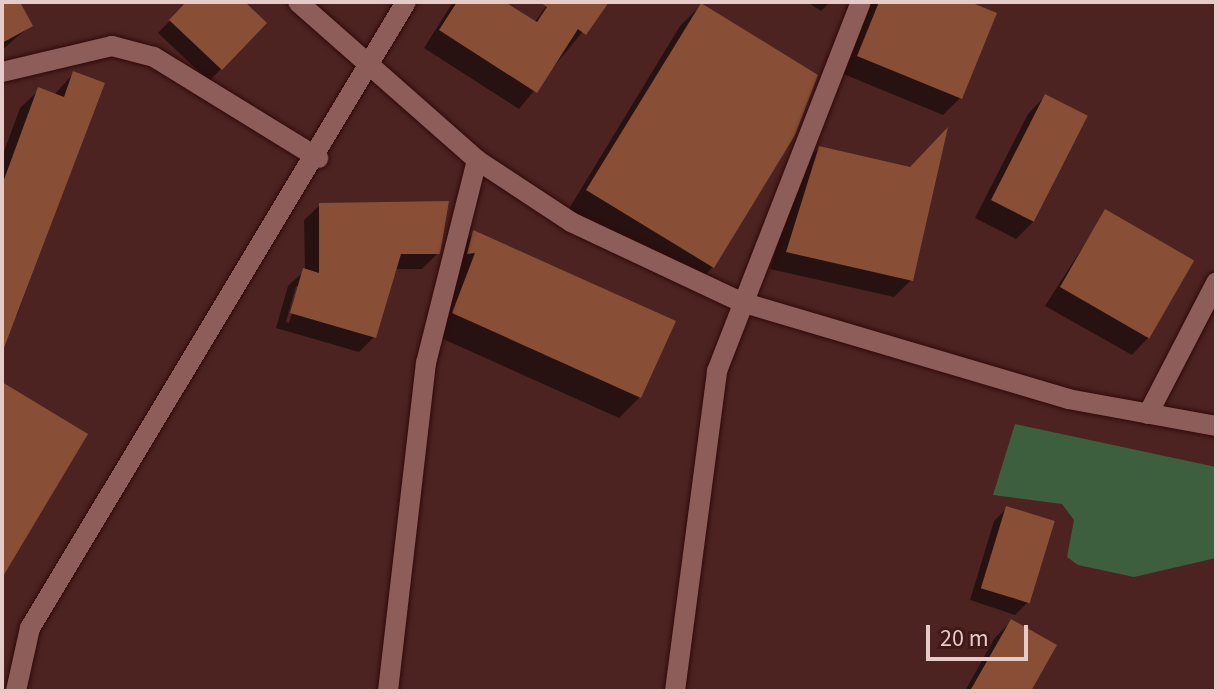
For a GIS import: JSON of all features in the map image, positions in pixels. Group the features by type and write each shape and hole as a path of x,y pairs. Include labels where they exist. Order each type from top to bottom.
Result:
{"street":[{"path":"298,2 373,64 477,160 571,222 741,302 1068,399 1216,426"},
{"path":"11,685 30,628 318,158 406,2"},
{"path":"675,691 705,425 741,302 861,2"},
{"path":"2,72 112,46 154,57 318,158"},
{"path":"388,691 426,363 477,160"},
{"path":"1148,414 1216,283"}],"green space":[{"path":"1015,424 1216,467 1216,558 1134,577 1078,565 1067,557 1074,520 1062,504 993,495"}],"building":[{"path":"2,2 20,2 33,26 2,43"},
{"path":"186,2 245,2 267,23 222,70 169,20"},
{"path":"457,2 505,2 537,22 547,7 540,2 609,2 586,35 578,29 537,93 439,30"},
{"path":"879,2 970,2 997,13 962,99 857,56"},
{"path":"701,3 818,75 795,135 714,268 586,190"},
{"path":"73,71 105,83 2,353 2,185 38,87 64,97"},
{"path":"1045,94 1088,116 1034,222 991,200"},
{"path":"948,127 913,281 786,252 819,146 910,167"},
{"path":"449,201 440,254 401,254 376,338 290,313 303,268 319,273 319,203"},
{"path":"1105,209 1194,260 1149,338 1060,287"},
{"path":"473,230 676,321 641,398 452,313 475,253 467,254"},
{"path":"2,382 88,434 2,578"},
{"path":"1006,506 1055,521 1030,603 981,588"},
{"path":"1011,619 1057,645 1031,691 970,691"}]}
